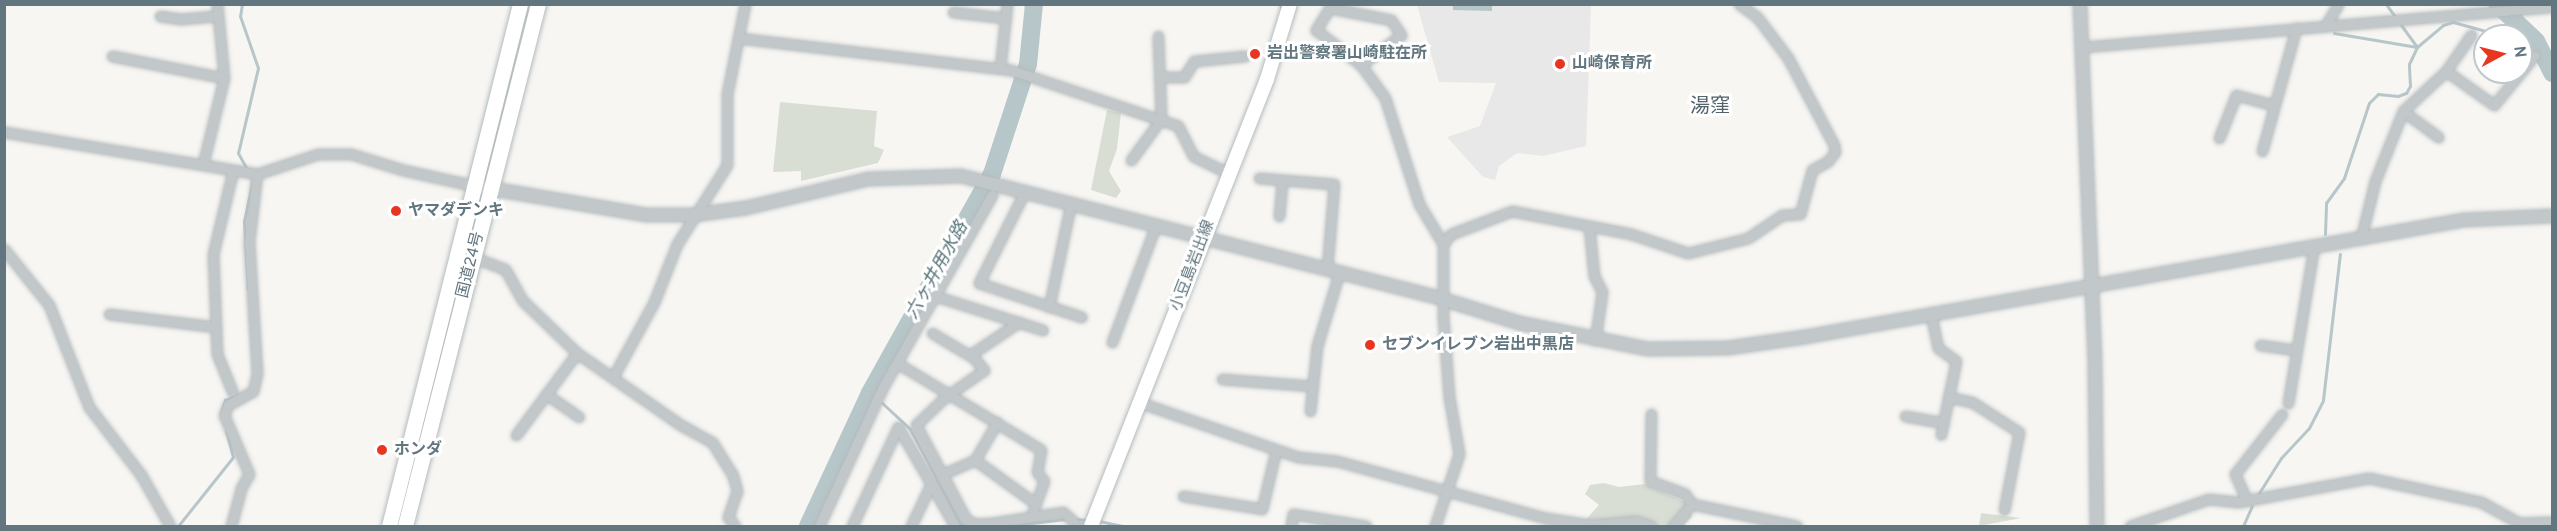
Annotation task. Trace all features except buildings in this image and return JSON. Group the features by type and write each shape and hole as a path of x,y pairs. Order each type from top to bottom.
{"highway":[{"name":"国道24号","path":"389,526 520,4"},
{"name":"国道24号","path":"405,526 538,4"}],"main road":[{"name":"小豆島岩出線","path":"1091,526 1141,403 1228,173 1267,79 1290,4"}],"street":[{"path":"203,164 224,78 217,4"},
{"path":"613,377 654,302 677,244 727,165 727,94 745,4"},
{"path":"1000,68 1007,4"},
{"path":"1443,244 1451,234 1512,211 1589,225 1688,253 1748,238 1782,215 1800,214 1812,170 1828,161 1835,152 1834,145 1788,58 1757,17 1739,4"},
{"path":"2080,4 2092,286 2097,526"},
{"path":"2326,26 2338,4"},
{"path":"1361,65 1401,35 1391,20 1331,6 1316,30 1361,65 1384,98 1419,204 1443,244 1442,298 1449,398 1459,454 1435,526"},
{"path":"2083,47 2489,11 2550,8"},
{"path":"953,12 1005,18"},
{"path":"160,16 181,19 218,16"},
{"path":"2262,151 2296,28"},
{"path":"2361,238 2375,181 2403,111 2446,71 2471,35"},
{"path":"1131,160 1161,119 1158,36"},
{"path":"738,38 1000,68 1033,76 1178,126 1193,156 1228,173"},
{"path":"112,56 224,78"},
{"path":"1160,77 1184,77 1194,61 1245,56"},
{"path":"2446,71 2494,105 2511,84"},
{"path":"2218,138 2236,95 2274,105"},
{"path":"2403,111 2438,137"},
{"path":"4,132 257,174 318,154 351,154 403,170 475,186 646,215 694,215 746,207 869,179 912,175 961,176 1071,202 1334,272 1442,298 1519,323 1595,341 1648,349 1728,348 1931,315 2464,220 2553,216"},
{"path":"232,391 217,354 213,254 233,170"},
{"path":"231,526 241,488 249,474 224,415 228,405 253,391 257,373 249,241 257,174"},
{"path":"1259,178 1334,184 1334,272 1317,346 1310,411"},
{"path":"1279,216 1282,180"},
{"path":"1025,191 979,283 1081,317"},
{"path":"819,526 883,387 992,195"},
{"path":"1049,307 1071,202"},
{"path":"1112,342 1156,225"},
{"path":"1589,225 1594,276 1602,292 1595,341"},
{"path":"2288,403 2314,246"},
{"path":"4,249 49,304 89,407 141,475 170,526"},
{"path":"473,257 505,269 523,301 577,352 679,424 712,442 737,491 728,517 735,526"},
{"path":"935,296 1043,330"},
{"path":"109,314 216,327"},
{"path":"1931,315 1938,348 1956,361 1941,434"},
{"path":"970,355 1019,322"},
{"path":"932,333 970,355 984,370 950,393 916,424 966,519 975,524 996,524 1063,512 1078,526"},
{"path":"2260,345 2295,350"},
{"path":"516,435 577,352"},
{"path":"902,366 1041,450 1037,472 1044,481 1031,516"},
{"path":"1222,379 1313,386"},
{"path":"546,394 579,417"},
{"path":"1948,397 1972,402 2019,432 2004,510"},
{"path":"1141,403 1276,450 1447,488 1545,518 1592,525 1636,521 1651,526"},
{"path":"1651,414 1650,481 1685,494 1692,504 1797,526"},
{"path":"2247,501 2235,474 2282,414"},
{"path":"1905,416 1943,423"},
{"path":"943,474 975,460 997,422"},
{"path":"852,526 898,427 955,526"},
{"path":"1183,496 1262,509 1276,450"},
{"path":"975,460 1035,504"},
{"path":"2130,526 2209,499 2247,501 2369,478 2481,502 2519,523 2553,522"},
{"path":"911,526 931,484"},
{"path":"1673,526 1692,504"},
{"path":"1291,526 1293,514 1366,526"}],"shaded area":[{"path":"1417,5 1591,5 1586,146 1543,156 1517,153 1499,166 1495,180 1483,177 1447,137 1480,126 1496,83 1439,82"},
{"path":"1453,5 1492,5 1492,11 1453,10"},
{"path":"780,102 877,111 874,146 884,150 878,163 801,181 801,171 773,172"},
{"path":"1107,110 1121,113 1117,149 1109,171 1121,191 1116,198 1091,190"},
{"path":"1604,483 1619,487 1645,484 1685,502 1692,517 1683,526 1580,526 1599,505 1585,494 1590,485"},
{"path":"1981,513 2021,518 1979,526"}],"waterway":[{"path":"242,4 240,16 258,68 238,153 247,169"},
{"name":"六ヶ井用水路","path":"808,526 870,393 992,174 1028,64 1034,4"},
{"path":"2334,33 2417,47 2386,4"},
{"path":"2497,4 2536,41 2552,73"},
{"path":"2325,234 2326,203 2344,178 2369,103 2378,94 2398,96 2406,93 2410,86 2409,64 2417,47 2443,25 2453,22 2493,33 2523,13"},
{"path":"248,289 244,221 252,183"},
{"path":"2259,493 2281,458 2309,428 2323,400 2340,254"},
{"path":"221,413 225,400 237,396"},
{"path":"880,401 910,429 960,523 965,526"},
{"path":"178,526 233,457 226,431"},
{"path":"2243,526 2252,506"},
{"path":"1007,526 1065,519"},
{"path":"1075,519 1089,520"},
{"path":"1099,521 1123,526"}],"place":[{"name":"岩出警察署山崎駐在所","path":"1255,54"},
{"name":"山崎保育所","path":"1560,64"},
{"name":"ヤマダデンキ","path":"396,211"},
{"name":"セブンイレブン岩出中黒店","path":"1370,345"},
{"name":"ホンダ","path":"382,450"}],"district":[{"name":"湯窪","path":"1710,107"}]}
